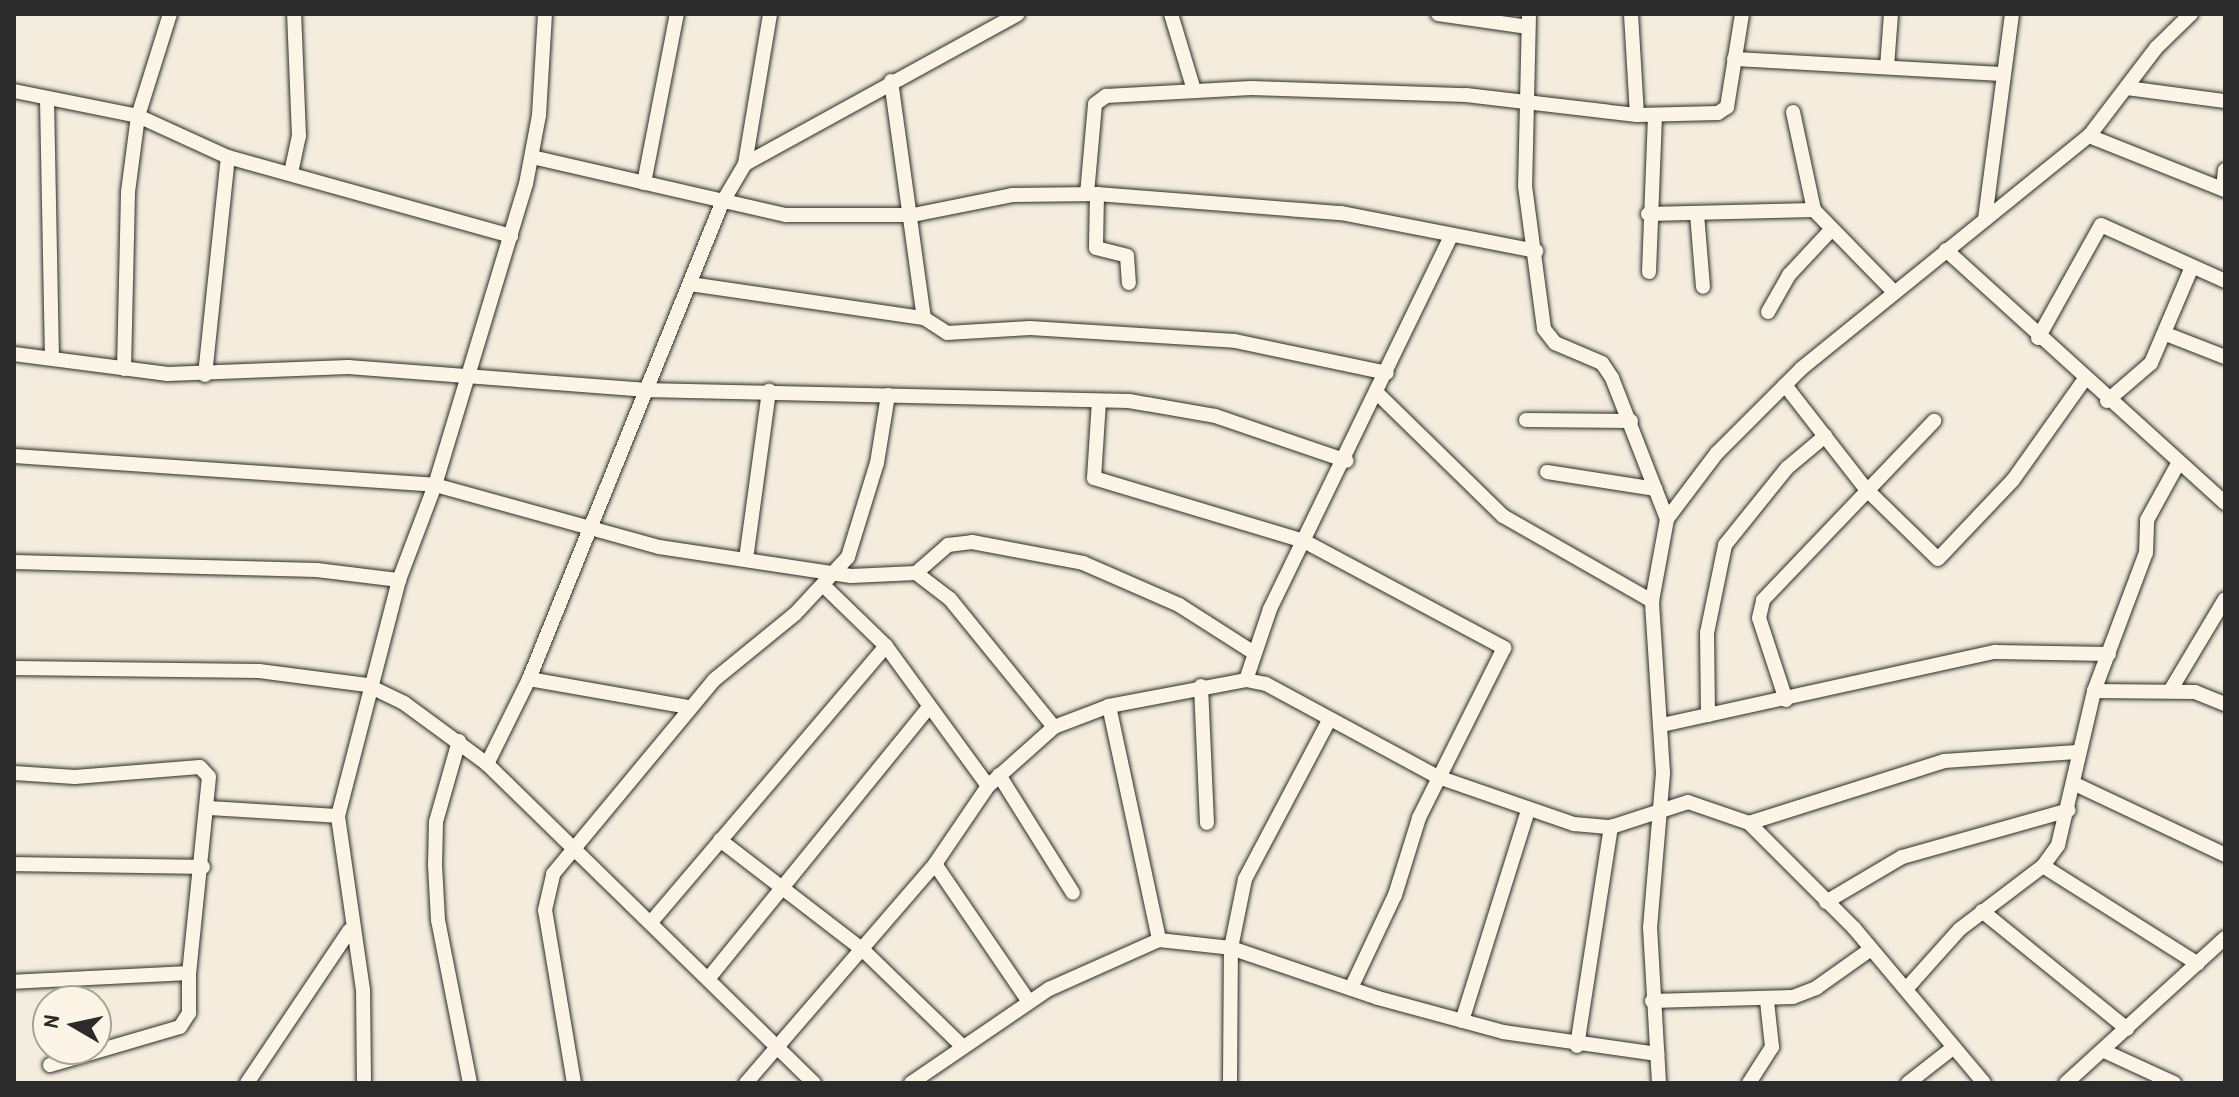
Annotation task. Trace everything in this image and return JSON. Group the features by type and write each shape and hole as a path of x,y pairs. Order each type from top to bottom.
{"street":[{"path":"124,369 123,277 138,116 170,14"},
{"path":"291,173 299,136 294,14"},
{"path":"364,1083 363,990 350,930 338,816 367,685 399,580 435,485 532,157 545,14"},
{"path":"644,183 677,14"},
{"path":"487,764 529,679 722,203 745,164 770,14"},
{"path":"1171,14 1194,90"},
{"path":"1438,14 1528,20 1525,186 1548,336 1602,363 1631,421 1667,519"},
{"path":"1631,14 1637,115"},
{"path":"1129,283 1127,256 1096,248 1092,194 1098,99 1194,90 1466,95 1637,115 1723,112 1742,14"},
{"path":"1887,67 1891,14"},
{"path":"1985,219 1999,74 2012,14"},
{"path":"1659,1083 1652,1001 1662,725 1652,601 1667,519 1717,453 1785,385 1894,292 2089,136 2191,14"},
{"path":"745,164 1014,15"},
{"path":"1734,59 1999,74"},
{"path":"891,81 913,215 924,318"},
{"path":"2127,88 2225,101"},
{"path":"14,91 138,116 228,157 511,236"},
{"path":"47,99 52,358"},
{"path":"1793,112 1814,210 1830,231 1894,292"},
{"path":"1649,272 1648,214 1655,116"},
{"path":"2089,136 2224,190 2225,170"},
{"path":"205,375 228,157"},
{"path":"532,157 722,203 786,215 913,215 1012,195 1092,194 1341,213 1451,237 1536,251"},
{"path":"1648,214 1814,210"},
{"path":"1697,214 1703,287"},
{"path":"2038,338 2101,225 2191,269 2225,281"},
{"path":"1768,312 1789,275 1830,231"},
{"path":"1246,680 1254,653 1304,541 1379,395 1451,237"},
{"path":"1946,250 2107,401 2225,503"},
{"path":"2107,401 2138,378 2166,334 2191,269"},
{"path":"690,284 924,318 947,333 1030,328 1235,341 1387,373"},
{"path":"2166,334 2225,357"},
{"path":"14,354 124,369 205,375 348,367 644,390 1099,401 1215,416 1347,461"},
{"path":"1785,385 1866,489 1938,559 2013,480 2084,380"},
{"path":"746,559 769,391"},
{"path":"574,1083 545,910 553,874 688,707 836,574 864,512 888,395"},
{"path":"1379,395 1503,516 1652,601"},
{"path":"1099,401 1094,478 1304,541 1504,648 1438,777 1351,988"},
{"path":"1526,420 1631,421"},
{"path":"1786,700 1760,607 1866,489 1934,421"},
{"path":"1708,715 1707,633 1725,545 1787,468 1825,436"},
{"path":"14,456 435,485 588,531 836,574 916,573 950,599 1054,727"},
{"path":"1907,988 1982,911 2043,866 2069,810 2077,752 2094,691 2146,553 2147,520 2179,462"},
{"path":"1547,472 1656,489"},
{"path":"916,573 948,545 972,542 1083,563 1179,605 1254,653"},
{"path":"14,562 317,570 399,580"},
{"path":"824,586 886,646 929,707 993,780 1073,893"},
{"path":"2170,691 2225,599"},
{"path":"652,921 886,646"},
{"path":"1662,725 1995,652 2109,654"},
{"path":"14,668 259,671 367,685 459,741 487,764 652,921 814,1083"},
{"path":"529,679 688,707"},
{"path":"746,1083 935,864 993,780 1054,727 1109,706 1201,686 1246,680 1277,690 1328,722 1438,777 1574,824 1611,827 1688,802 1749,823 1907,988 1984,1083"},
{"path":"1201,686 1207,823"},
{"path":"2094,691 2195,692 2225,704"},
{"path":"1109,706 1159,940"},
{"path":"708,979 785,891 929,707"},
{"path":"1230,1083 1231,948 1254,855 1328,722"},
{"path":"459,741 436,822 435,865 438,920 470,1083"},
{"path":"1749,823 1944,761 2077,752"},
{"path":"14,773 75,777 205,768 208,808 189,973 189,1013 180,1027 112,1047"},
{"path":"2075,784 2225,855"},
{"path":"208,808 338,816"},
{"path":"1462,1021 1528,810"},
{"path":"1826,902 1902,857 2069,810"},
{"path":"1577,1046 1611,827"},
{"path":"720,840 863,950 962,1046"},
{"path":"14,864 203,867"},
{"path":"935,864 1029,1002"},
{"path":"2043,866 2198,964"},
{"path":"1982,911 2127,1029"},
{"path":"247,1083 350,930"},
{"path":"2066,1083 2225,939"},
{"path":"911,1083 1029,1002 1159,940 1231,948 1462,1021 1577,1046 1657,1054"},
{"path":"1652,1001 1767,1001 1816,988 1871,949"},
{"path":"14,982 189,973"},
{"path":"1749,1083 1772,1047 1767,1001"},
{"path":"1908,1083 1954,1047"},
{"path":"2104,1051 2174,1083"}]}
